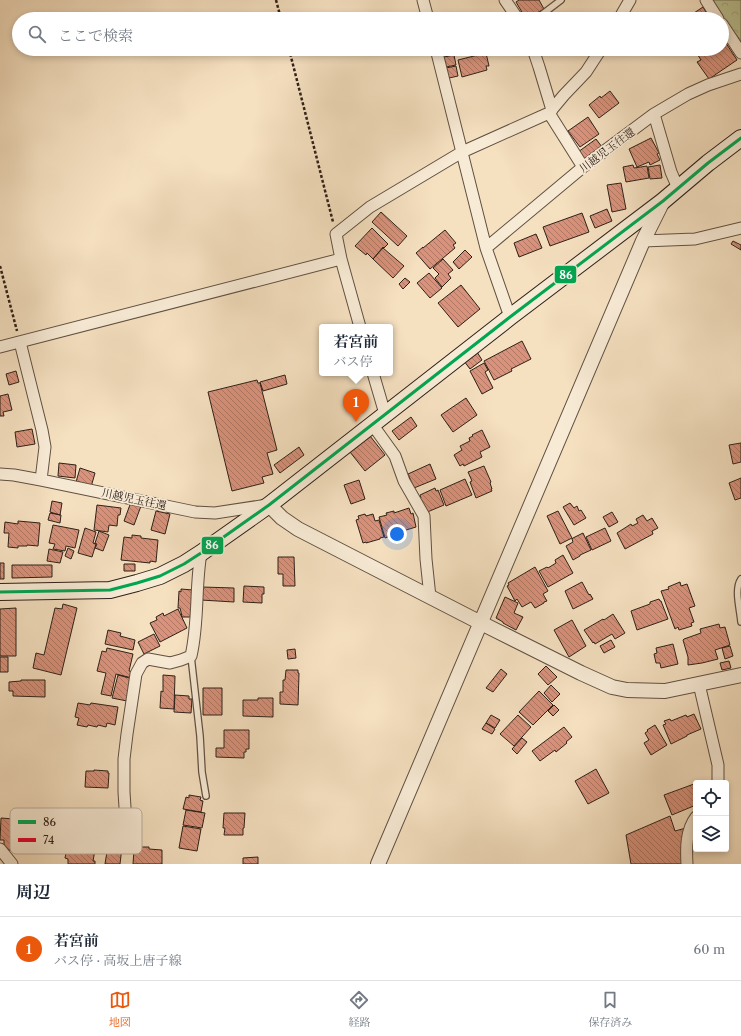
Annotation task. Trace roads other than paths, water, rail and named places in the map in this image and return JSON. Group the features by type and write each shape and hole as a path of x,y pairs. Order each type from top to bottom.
{"main road":[{"path":"0,592 110,590 160,576 184,564 268,505 510,317 663,201 741,138"}],"street":[{"path":"423,0 426,12"},
{"path":"505,0 513,12"},
{"path":"623,12 630,0"},
{"path":"706,0 714,12"},
{"path":"729,35 741,53"},
{"path":"438,56 486,248 510,317"},
{"path":"535,56 539,67 550,112 583,167"},
{"path":"359,324 341,259 336,234 370,206 462,152 550,112 586,72 596,56"},
{"name":"川越児玉往還","path":"486,248 583,167 654,114 688,94 741,74"},
{"path":"654,114 671,172 678,188"},
{"path":"378,864 643,241 663,201"},
{"path":"643,241 695,239 741,228"},
{"path":"0,347 341,259"},
{"path":"20,342 45,447 41,480"},
{"path":"374,376 385,414"},
{"path":"372,424 395,456 404,480 424,516 430,597"},
{"name":"川越児玉往還","path":"0,474 41,480 195,512 215,513 268,505"},
{"path":"268,505 282,518 298,529 580,673 612,687 627,690 665,691 741,676"},
{"path":"125,808 124,759 136,674 142,663 148,660 170,662 191,656 196,623 198,569 201,553"},
{"path":"699,684 718,765 718,780"},
{"path":"687,864 687,844 689,830 693,820"},
{"path":"0,849 12,864"}],"lane":[{"path":"545,12 561,0"},
{"path":"741,579 738,583 741,622"},
{"path":"191,656 200,736 202,772 206,796"}],"place":[{"name":"若宮前","path":"356,422"}]}
